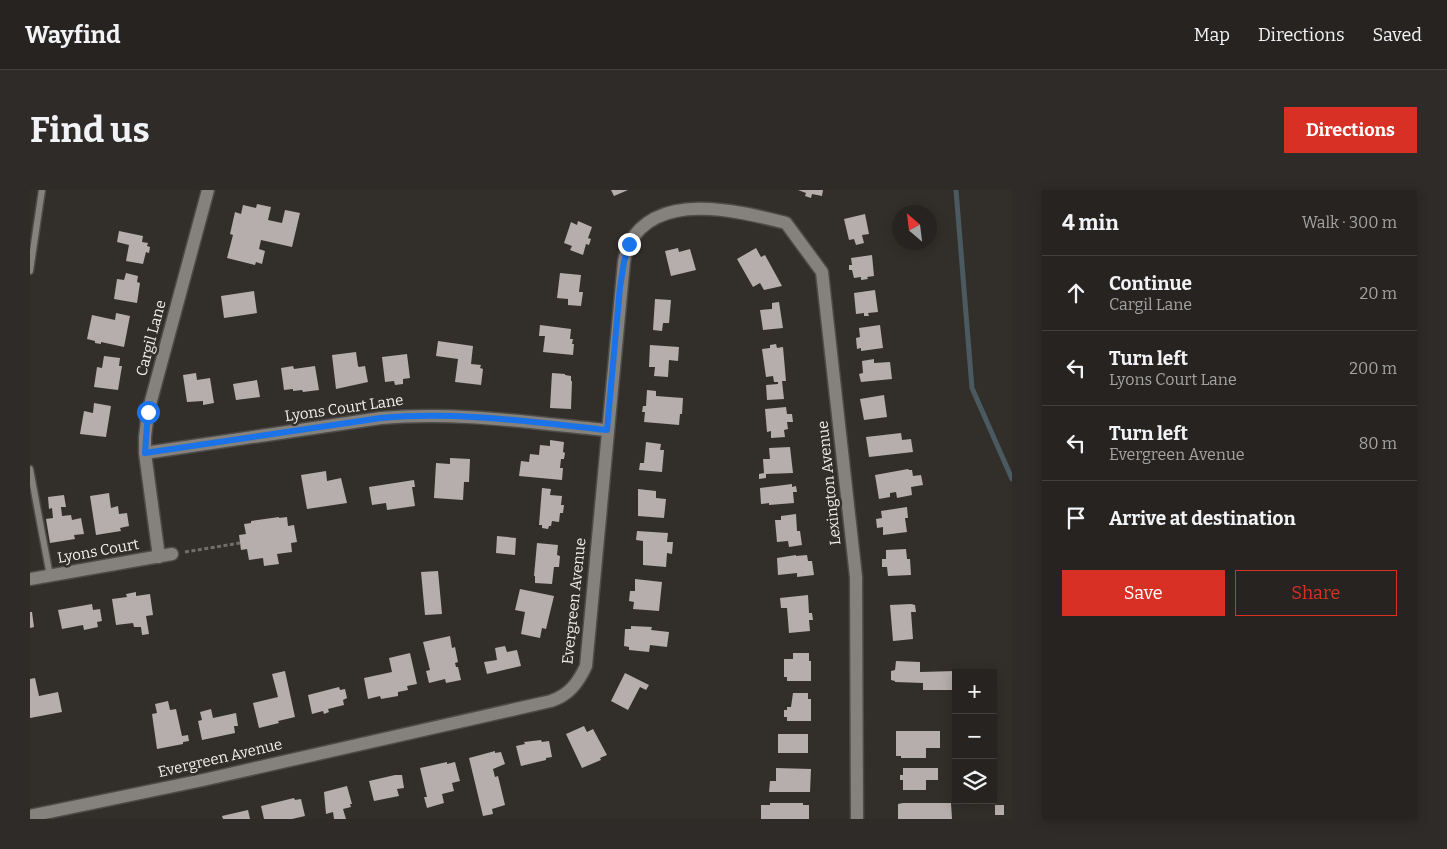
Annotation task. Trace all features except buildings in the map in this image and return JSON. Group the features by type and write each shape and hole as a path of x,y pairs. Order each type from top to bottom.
{"street":[{"name":"Cargil Lane","path":"159,556 145,453 148,412 208,190"},
{"name":"Evergreen Avenue","path":"30,816 203,780 551,701 570,691 586,666 620,287 629,244 638,231 660,214 676,209 722,208"},
{"name":"Lexington Avenue","path":"722,208 786,222 822,272 856,577 856,819"},
{"name":"Lyons Court Lane","path":"145,453 381,418 408,416 460,415 607,430"},
{"name":"Lyons Court","path":"30,579 172,554"}],"lane":[{"path":"30,271 42,190"},
{"path":"30,469 50,576"}],"path":[{"path":"172,554 240,543"}],"waterway":[{"path":"956,190 972,388 1012,479"}],"route":[{"path":"148,412 145,453 381,418 408,416 460,415 607,430 620,287 629,244"}]}
